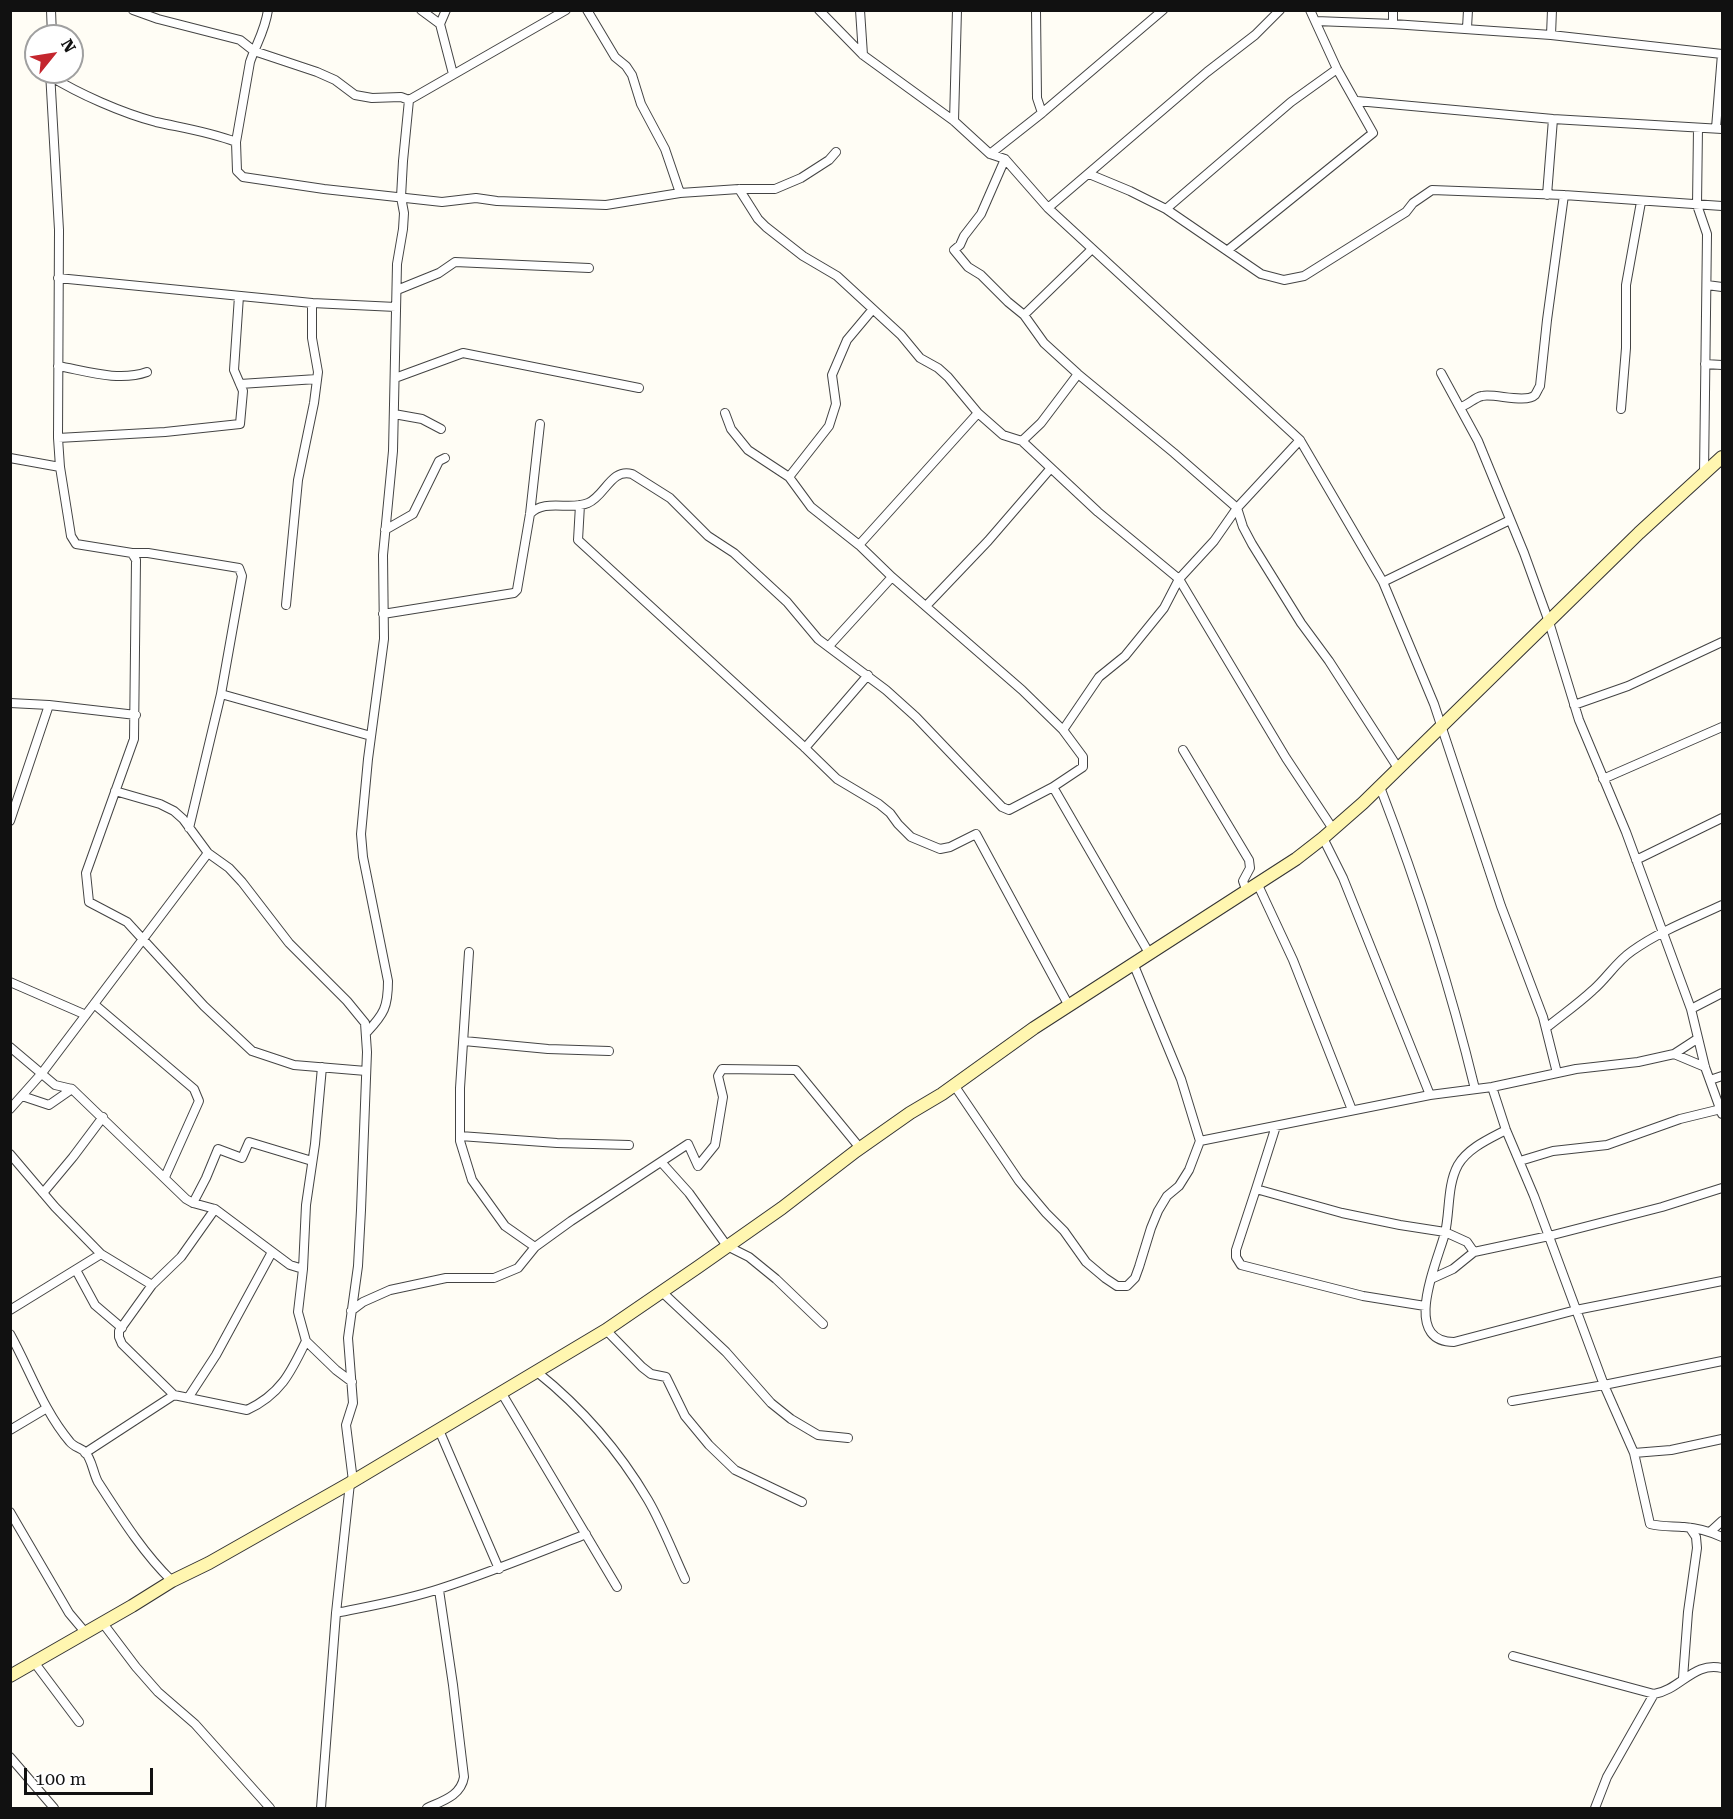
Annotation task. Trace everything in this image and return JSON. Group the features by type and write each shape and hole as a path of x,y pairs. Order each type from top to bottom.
{"street":[{"path":"133,10 158,20 227,35 240,40 254,51 335,80 355,94 372,98 401,97 409,100"},
{"path":"268,10 262,38 254,51 236,142 237,171 243,177 324,189 442,202 476,198 497,201 606,204 680,193 774,189 792,183 829,160 836,152"},
{"path":"421,10 440,24"},
{"path":"446,10 440,24 453,74"},
{"path":"409,100 566,10"},
{"path":"587,10 615,57 626,66 632,75 641,104 665,149 680,193"},
{"path":"819,10 863,55 954,121 990,154 1005,159 1048,208 1091,250 1300,440 1383,582 1442,726 1501,906 1546,1028 1557,1073"},
{"path":"860,10 863,55"},
{"path":"954,121 957,10"},
{"path":"990,154 1163,10"},
{"path":"1048,208 1255,34 1280,10"},
{"path":"1228,250 1373,133 1337,69 1310,10"},
{"path":"1393,10 1393,24"},
{"path":"1467,28 1468,10"},
{"path":"1551,35 1552,10"},
{"path":"1037,11 1037,98 1042,113"},
{"path":"1316,21 1467,28 1722,54 1719,129 1553,119 1357,101"},
{"path":"1166,209 1291,102 1337,69"},
{"path":"51,84 59,230 58,438 71,537 76,544 239,568 242,576 221,694 189,828"},
{"path":"64,84 140,117 236,142"},
{"path":"367,1032 384,1013 388,996 388,981 363,857 361,834 384,639 383,555 393,451 398,247 403,221 401,197 404,137 409,100"},
{"path":"1546,195 1553,119"},
{"path":"1698,128 1697,205 1707,234 1704,474"},
{"path":"1005,159 981,214 960,245 954,250 968,267 981,275 1024,315 1044,343 1078,374 1237,508 1252,544 1301,623 1329,661 1398,768"},
{"path":"1089,174 1166,209 1261,274 1284,280 1304,276 1406,212 1413,203 1432,190 1564,195 1722,206"},
{"path":"739,189 758,219 766,227 803,255 837,276 901,336 920,358 938,368 948,377 978,413 1004,435 1022,441 1098,512 1179,579 1286,758 1333,829"},
{"path":"1460,407 1466,406 1479,397 1529,398 1535,395 1540,386 1546,320 1564,195"},
{"path":"1621,409 1626,348 1626,285 1641,202"},
{"path":"1024,315 1091,250"},
{"path":"397,290 439,273 455,262 589,268"},
{"path":"58,278 312,303 396,306"},
{"path":"1707,285 1722,286"},
{"path":"58,438 165,432 240,424 243,391 234,370 239,296"},
{"path":"286,605 298,480 318,372 312,338 312,303"},
{"path":"789,477 829,426 836,404 832,375 847,340 873,309"},
{"path":"395,378 463,353 639,388"},
{"path":"1705,364 1722,365"},
{"path":"58,366 108,375 134,376 147,372"},
{"path":"1441,372 1478,441 1524,553 1575,705 1691,1009 1705,1067 1722,1111 1680,1119 1607,1145 1553,1151 1520,1161"},
{"path":"1022,441 1041,423 1078,374"},
{"path":"240,384 317,379"},
{"path":"530,514 539,507 580,505 596,498 616,476 625,472 632,474 664,493 708,536 734,553 787,602 818,639 868,675 916,717 1002,807 1009,810 1053,787 1083,767 1084,763 1078,750 1063,730 1022,690 892,577 859,545 811,507 789,477 748,450 731,429 725,413"},
{"path":"859,545 978,413"},
{"path":"394,414 422,419 441,429"},
{"path":"383,614 514,593 517,590 530,514 540,424"},
{"path":"1063,730 1100,676 1125,656 1164,608 1179,579 1214,541 1237,508 1300,440"},
{"path":"10,1676 172,1581 209,1563 352,1482 606,1330 782,1208 860,1148 1034,1028 1252,888 1323,838 1380,787 1639,533 1722,456"},
{"path":"10,458 60,467"},
{"path":"385,530 413,514 439,461 446,458"},
{"path":"926,606 981,549 1051,468"},
{"path":"580,505 578,540 837,779 879,804 911,837 940,849 950,847 976,834 1069,1006"},
{"path":"1383,582 1510,520"},
{"path":"132,554 136,560 134,739 86,873 89,902 127,922 204,1006 252,1050 294,1065 366,1071"},
{"path":"829,646 892,577"},
{"path":"1575,705 1628,686 1722,642"},
{"path":"805,748 868,675"},
{"path":"221,694 371,736"},
{"path":"10,703 50,705 136,715"},
{"path":"10,820 15,790 50,705"},
{"path":"1603,778 1722,727"},
{"path":"1183,750 1249,860 1250,868 1243,881 1252,888 1293,960 1352,1110"},
{"path":"1053,787 1149,953"},
{"path":"1380,787 1409,862 1447,978 1476,1089"},
{"path":"115,791 160,804 174,811 208,853 242,882 289,943 359,1014 365,1023 367,1032 358,1266 348,1338 353,1402 346,1425 352,1482 336,1613 321,1809"},
{"path":"1636,860 1722,818"},
{"path":"1323,838 1343,879 1430,1095"},
{"path":"10,1109 42,1073 208,853"},
{"path":"1546,1028 1593,991 1609,975 1618,961 1663,932 1722,904"},
{"path":"469,952 460,1088 460,1136 472,1180 505,1226 535,1247"},
{"path":"954,1085 1019,1181 1064,1231 1086,1262 1117,1286 1127,1286 1135,1278 1158,1210 1190,1170 1200,1140 1181,1079 1133,963"},
{"path":"10,982 86,1015"},
{"path":"1691,1009 1722,993"},
{"path":"94,1004 194,1089 198,1095 199,1101 165,1177"},
{"path":"1200,1140 1430,1095 1491,1087 1557,1073 1638,1062 1674,1054 1697,1039"},
{"path":"464,1041 548,1049 609,1051"},
{"path":"10,1047 55,1085 72,1089 186,1199 215,1209 290,1265 303,1269"},
{"path":"1674,1054 1705,1067"},
{"path":"322,1067 306,1205 298,1312 306,1341 352,1382"},
{"path":"351,1311 363,1302 390,1290 446,1278 494,1278 518,1268 535,1247 688,1144 698,1166 715,1145 723,1097 718,1076 722,1069 796,1070 860,1148"},
{"path":"1710,1080 1722,1076"},
{"path":"1491,1087 1506,1130 1550,1236 1604,1385 1634,1453 1650,1524 1659,1527 1690,1528 1722,1537"},
{"path":"21,1096 49,1104 72,1089"},
{"path":"43,1193 103,1117"},
{"path":"1276,1126 1236,1250 1236,1257 1241,1265 1363,1296 1425,1306"},
{"path":"1506,1130 1468,1154 1458,1166 1453,1182 1445,1232 1425,1306 1425,1319 1432,1332 1443,1342 1576,1310 1722,1281"},
{"path":"460,1136 557,1143 629,1144"},
{"path":"193,1203 218,1149 242,1158 249,1142 312,1161"},
{"path":"12,1162 101,1254 152,1285"},
{"path":"662,1163 689,1193 727,1246 749,1257 776,1279 823,1324"},
{"path":"1431,1279 1453,1269 1474,1252 1550,1236 1662,1207 1722,1188"},
{"path":"1256,1189 1342,1213 1400,1226 1445,1232 1467,1242 1474,1252"},
{"path":"215,1209 181,1257 152,1285 122,1328 119,1337 122,1344 174,1395 242,1409 253,1407 288,1379 306,1341"},
{"path":"188,1398 249,1298 272,1252"},
{"path":"10,1310 101,1254"},
{"path":"76,1270 95,1305 122,1328"},
{"path":"662,1292 711,1337 764,1396 785,1414 818,1435 848,1438"},
{"path":"606,1330 642,1367 651,1374 666,1377 685,1416 709,1445 735,1470 802,1502"},
{"path":"10,1334 47,1408 72,1445 85,1453 96,1479 133,1534 172,1581"},
{"path":"1512,1401 1722,1361"},
{"path":"537,1372 589,1418 622,1461 648,1501 685,1579"},
{"path":"501,1392 617,1587"},
{"path":"85,1453 174,1395"},
{"path":"10,1430 47,1408"},
{"path":"438,1430 499,1569"},
{"path":"1634,1453 1671,1450 1722,1439"},
{"path":"10,1512 69,1613 85,1632"},
{"path":"1710,1532 1722,1521"},
{"path":"1683,1678 1688,1612 1697,1548 1696,1537 1690,1528"},
{"path":"336,1613 398,1601 439,1590 586,1534"},
{"path":"427,1809 457,1793 463,1785 464,1777 439,1590"},
{"path":"102,1622 158,1692 195,1724 270,1809"},
{"path":"1513,1656 1654,1694 1664,1692 1683,1678 1705,1668 1714,1666 1722,1668"},
{"path":"34,1662 79,1722"},
{"path":"1595,1809 1607,1777 1654,1694"},
{"path":"10,1757 54,1809"}]}
